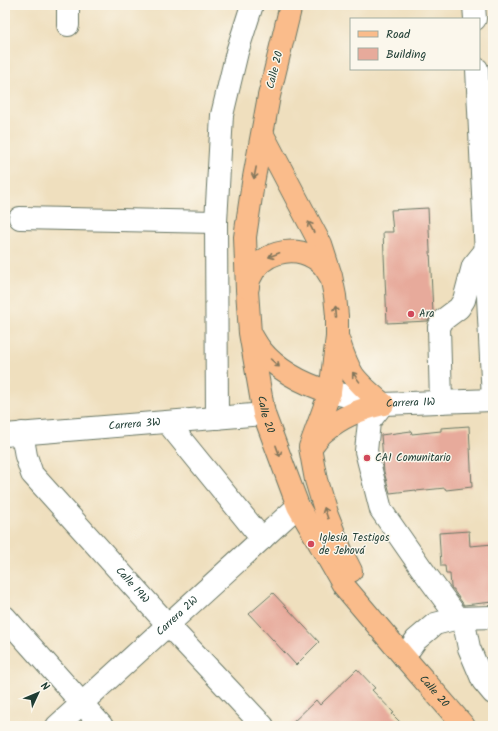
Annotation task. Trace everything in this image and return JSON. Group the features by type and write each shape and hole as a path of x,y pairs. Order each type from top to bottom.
{"main road":[{"name":"Calle 20","path":"291,5 271,83 245,237 250,333 264,414 298,506 344,586 464,726"},
{"path":"263,135 320,245 331,276 335,296 337,336 330,392 310,447"},
{"path":"247,290 250,278 256,267 266,258 277,253 290,251 302,252 314,258 324,266 331,276"},
{"path":"250,333 261,350 276,365 292,376 311,386 330,392"},
{"path":"337,336 353,375 367,391 383,404"},
{"path":"310,447 325,431 342,418 362,409 383,404"},
{"name":"Calle 20","path":"310,447 316,480 326,513 342,553 358,586 404,657"}],"street":[{"path":"217,418 216,222 222,114 237,52 252,5"},
{"path":"474,5 475,18"},
{"path":"477,70 488,187 486,250 493,400"},
{"path":"20,218 216,222"},
{"path":"441,402 439,327 443,320 459,308 464,300 473,266 486,250"},
{"name":"Carrera 1W","path":"330,392 383,404 493,400"},
{"path":"383,404 369,422 366,451 381,510 422,570 460,618 469,648 483,681 493,693"},
{"name":"Carrera 3W","path":"13,434 264,414"},
{"path":"168,422 262,539"},
{"name":"Calle 19W","path":"13,434 26,456 32,474 168,625 263,726"},
{"name":"Carrera 2W","path":"57,726 298,506"},
{"path":"5,617 102,726"},
{"path":"404,657 416,640 435,624 460,618 493,617"}],"building":[{"path":"428,208 433,313 428,321 387,323 383,232 393,232 391,210"},
{"path":"469,426 472,487 390,493 384,472 381,435 411,431 412,434 441,431 441,428"},
{"path":"469,531 470,546 493,544 493,602 464,605 454,589 451,587 450,574 446,574 445,566 441,566 439,533"},
{"path":"273,593 319,642 296,665 249,614"},
{"path":"357,669 375,688 372,690 404,726 289,726 316,700 320,705"}],"place":[{"name":"Ara","path":"411,314"},
{"name":"CAI Comunitario","path":"367,458"},
{"name":"Iglesia Testigos de Jehová","path":"311,544"}]}
